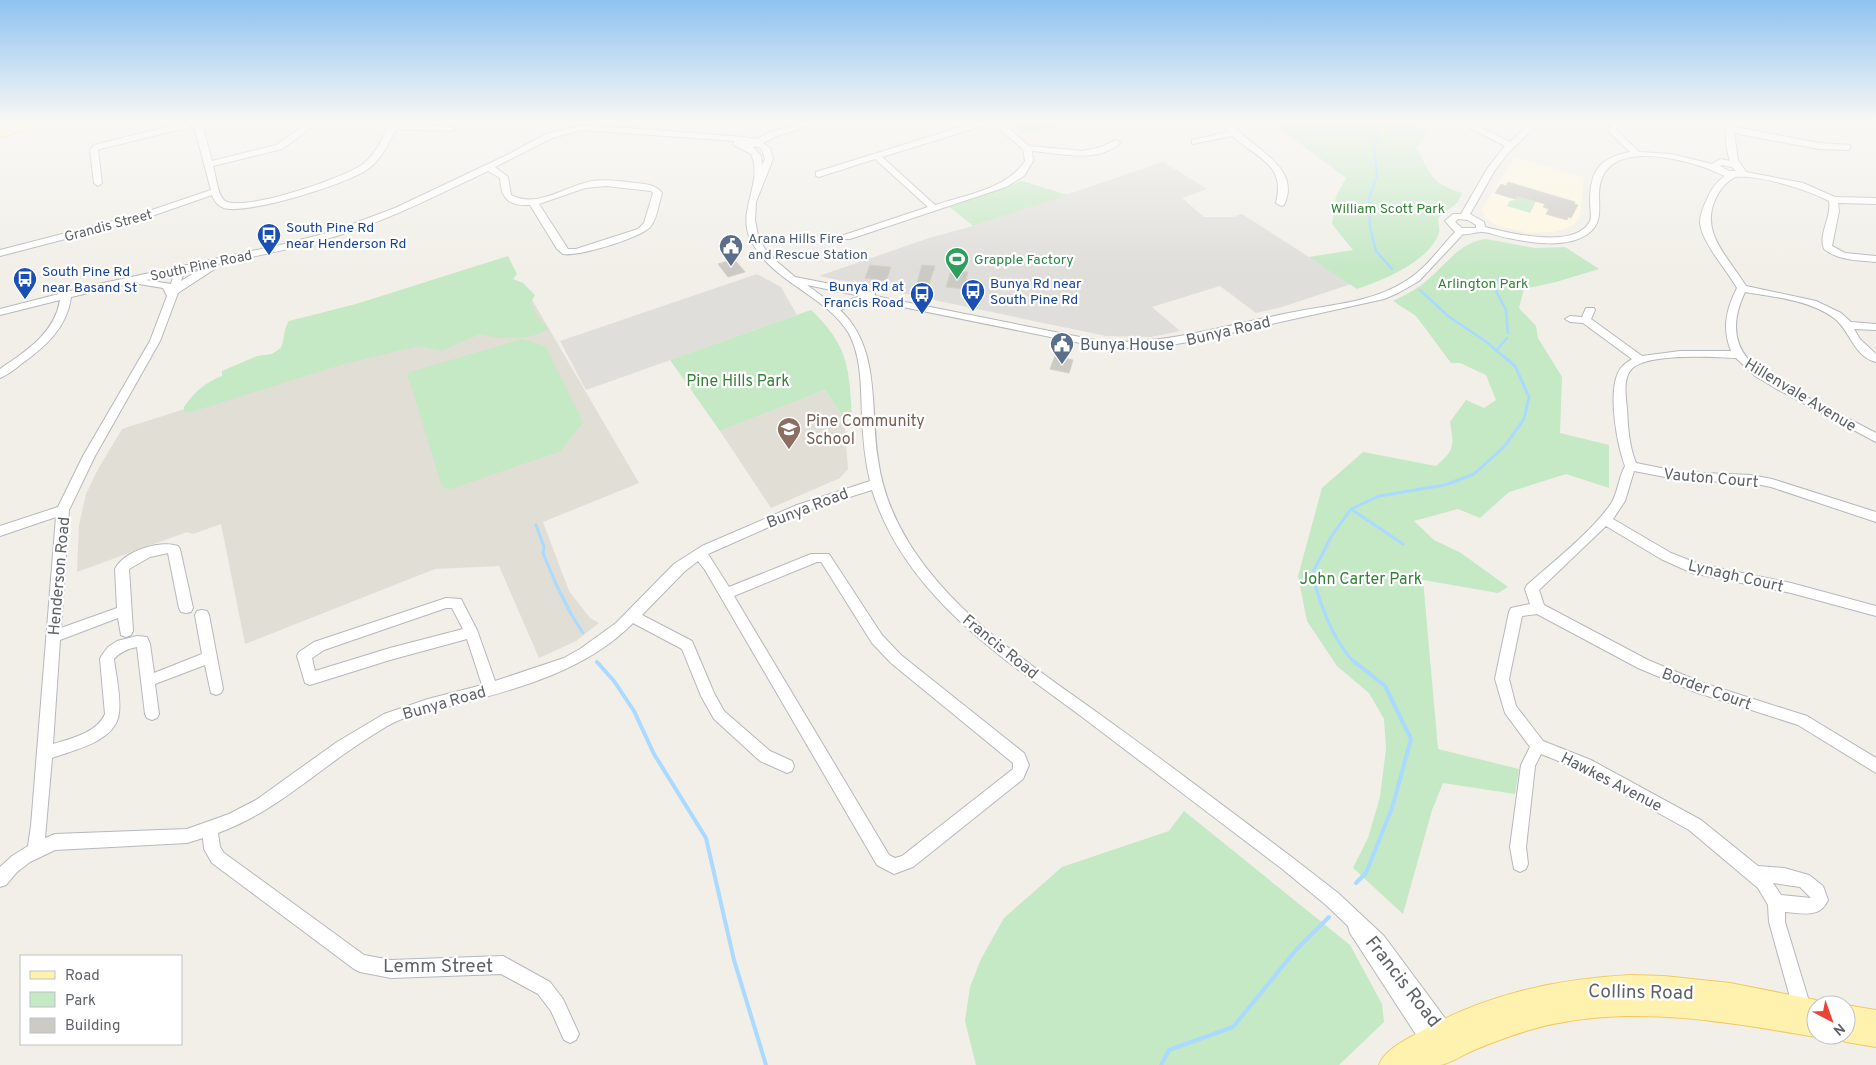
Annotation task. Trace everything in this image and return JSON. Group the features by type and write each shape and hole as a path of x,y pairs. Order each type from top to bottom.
{"main road":[{"name":"Collins Road","path":"1391,1065 1437,1047 1544,1013 1595,1005 1658,1004 1806,1015"},
{"path":"1856,1018 1876,1021"},
{"path":"1856,1032 1876,1035"}],"street":[{"path":"96,170 98,183"},
{"path":"209,170 215,192 222,205 240,207 333,184 360,170"},
{"name":"South Pine Road","path":"0,312 66,294 315,240 367,223 482,170"},
{"path":"492,170 504,177 505,192 509,198 521,202 533,202 595,184 649,187 658,194 648,224 642,231 627,238 574,252 566,252 562,249 533,202"},
{"path":"759,170 759,180"},
{"path":"765,170 759,180 751,212 750,222 754,242 773,265 792,280"},
{"path":"819,174 834,170"},
{"path":"891,170 934,208"},
{"path":"847,237 1014,180 1024,170"},
{"path":"1277,170 1284,181 1285,194 1281,203"},
{"path":"1466,216 1466,212 1491,170"},
{"path":"1480,229 1481,227 1478,222 1466,216 1456,216 1450,221 1453,226 1461,231 1474,232 1480,229 1521,239 1554,240 1581,234 1593,225 1595,220 1596,177 1600,170"},
{"path":"1719,170 1704,220 1705,230 1710,241 1742,288 1821,307 1848,325 1876,327"},
{"path":"1725,170 1737,171"},
{"path":"1725,170 1811,188 1833,200 1876,201"},
{"name":"Grandis Street","path":"0,253 125,221 215,192"},
{"path":"1833,200 1834,208 1827,235 1827,247 1841,255 1876,259"},
{"name":"Bunya Road","path":"833,309 860,299 878,299 1104,345 1141,346 1182,342 1284,317 1327,309 1391,292 1407,285 1424,272 1432,260 1461,231"},
{"path":"127,281 158,283 167,286 173,294 201,272 239,257"},
{"name":"Henderson Road","path":"36,849 63,510 85,464 155,341 180,270"},
{"name":"Bunya Road","path":"792,280 867,294 878,299"},
{"name":"Francis Road","path":"792,280 833,309 856,338 861,354 876,484 887,513 902,543 940,595 994,644 1316,886 1351,918 1368,948 1437,1047"},
{"name":"Hillenvale Avenue","path":"1742,288 1734,304 1729,324 1737,355 1770,380 1876,438"},
{"path":"0,374 46,338 58,324 64,309 66,294"},
{"path":"1570,319 1588,315 1639,359"},
{"path":"1848,325 1852,335 1876,359"},
{"path":"1520,864 1518,847 1528,765 1538,746 1510,709 1502,679 1516,612 1538,608 1532,589 1605,520 1619,501 1631,466 1625,453 1622,429 1622,376 1629,365 1639,359 1671,356 1737,355"},
{"name":"Vauton Court","path":"1631,466 1681,476 1751,479 1772,483 1876,517"},
{"name":"Bunya Road","path":"0,879 9,868 36,849 55,842 187,836 210,830 233,820 261,804 342,747 389,718 428,705 529,677 569,662 598,644 632,616 678,568 699,554 801,508 876,484"},
{"path":"0,531 63,510"},
{"name":"Lynagh Court","path":"1605,520 1666,556 1697,569 1791,588 1876,611"},
{"path":"126,631 123,611 122,567 129,561 168,547 174,549 186,608"},
{"path":"699,554 710,566 726,594 880,855 889,864 894,866 906,862 1021,770 1021,762 1014,753 877,640 824,557 816,557 726,594"},
{"path":"470,633 390,654 318,678 310,679 304,656 319,646 446,603 456,602 460,607 470,633 490,689"},
{"name":"Border Court","path":"1538,608 1643,664 1700,688 1802,720 1876,766"},
{"path":"53,637 123,611"},
{"path":"202,615 216,690"},
{"path":"632,616 687,645 708,696 719,715 765,756 787,766"},
{"path":"44,754 96,734 106,728 111,721 112,714 107,659 110,653 135,641 142,641 152,714"},
{"path":"148,681 210,657"},
{"name":"Hawkes Avenue","path":"1538,746 1586,765 1695,825 1756,874 1769,888 1776,903 1777,922 1806,1001"},
{"name":"Lemm Street","path":"210,830 212,850 218,858 360,963 391,969 503,965 544,988 558,1005 570,1034"},
{"path":"1756,874 1772,874 1805,881 1813,886 1820,896 1820,900 1815,906 1776,903"}],"shaded area":[{"path":"1140,170 1176,170 1207,189 1182,198 1204,217 1233,217 1242,214 1351,284 1282,307 1256,313 1220,286 1152,307 1180,331 1151,337 1106,336 819,276 929,238 973,226"},
{"path":"1507,170 1559,170 1584,177 1580,216 1574,225 1555,232 1528,233 1498,226 1485,218 1482,209"},
{"path":"757,274 781,287 797,315 586,390 560,341"},
{"path":"531,298 639,483 543,522 569,591 590,618 599,623 576,641 539,658 499,566 435,569 245,644 221,524 193,534 187,532 77,572 79,525 86,494 98,469 122,429"},
{"name":"Pine Community School","path":"825,390 844,418 848,469 840,478 771,508 720,431"}],"green space":[{"name":"William Scott Park","path":"1335,170 1428,170 1433,177 1444,186 1462,193 1458,202 1438,218 1439,233 1426,253 1392,275 1357,289 1309,257 1353,250 1332,224 1336,196 1346,178"},
{"path":"1022,181 1068,195 973,226 950,207"},
{"path":"1517,196 1536,201 1530,213 1507,206"},
{"name":"John Carter Park","path":"1486,239 1535,248 1565,247 1599,269 1524,289 1519,308 1536,326 1538,338 1562,377 1560,433 1609,445 1609,488 1566,474 1509,492 1480,518 1458,509 1414,521 1434,540 1461,553 1508,587 1498,593 1423,580 1438,749 1519,769 1515,794 1443,783 1432,810 1403,914 1353,868 1368,838 1380,797 1386,749 1384,719 1369,693 1337,666 1307,621 1298,576 1322,488 1363,452 1436,466 1447,456 1452,447 1450,422 1466,400 1484,408 1496,400 1486,375 1460,363 1451,363 1416,316 1393,301 1428,280 1458,251 1467,245"},
{"path":"508,256 517,274 513,279 523,283 535,295 531,302 535,313 548,329 539,334 526,337 499,338 479,334 442,351 418,346 344,364 194,411 184,412 184,407 191,397 200,388 222,376 222,371 257,356 272,354 281,348 289,321 356,304"},
{"name":"Pine Hills Park","path":"811,310 833,335 845,359 850,385 852,417 844,418 825,390 720,431 670,360"},
{"path":"522,339 545,346 583,422 561,451 451,489 442,487 407,373"},
{"path":"1184,811 1350,945 1382,1004 1384,1022 1339,1065 976,1065 965,1021 970,987 981,959 1004,918 1062,867 1169,831"}],"building":[{"path":"1508,182 1575,202 1574,204 1578,205 1571,218 1568,217 1567,220 1546,214 1549,209 1543,207 1545,204 1517,196 1515,199 1495,193 1501,184 1506,186"},
{"name":"Arana Hills Fire and Rescue Station","path":"734,259 745,272 728,277 718,264"},
{"path":"870,265 891,267 886,281 865,278"},
{"path":"922,265 935,266 929,284 917,282"},
{"name":"Grapple Factory","path":"951,271 968,272 964,289 946,287"},
{"name":"Bunya House","path":"1055,356 1073,360 1069,373 1050,369"}],"waterway":[{"path":"1376,170 1377,176 1369,198 1370,227 1376,251 1392,269"},
{"path":"1499,278 1495,289 1506,310 1508,333"},
{"path":"1420,290 1448,316 1496,351"},
{"path":"1496,351 1507,338"},
{"path":"1496,351 1503,356"},
{"path":"1351,509 1379,496 1445,485 1474,474 1504,447 1524,419 1529,397 1515,366 1502,355"},
{"path":"1351,509 1403,544"},
{"path":"1351,509 1331,537 1312,574 1328,622 1341,645 1356,664"},
{"path":"536,525 544,547 543,553 556,584 583,633"},
{"path":"599,664 597,662 614,681 634,711 654,754 706,838 734,960 766,1065"},
{"path":"1355,662 1385,686 1411,739 1392,808 1366,873 1356,883"},
{"path":"1161,1065 1169,1050 1233,1027 1296,950 1329,917"}],"place":[{"name":"South Pine Rd near Henderson Rd","path":"269,256"},
{"name":"Arana Hills Fire and Rescue Station","path":"731,267"},
{"name":"Grapple Factory","path":"957,280"},
{"name":"South Pine Rd near Basand St","path":"25,300"},
{"name":"Bunya Rd near South Pine Rd","path":"973,312"},
{"name":"Bunya Rd at Francis Road","path":"922,315"},
{"name":"Bunya House","path":"1062,365"},
{"name":"Pine Community School","path":"789,450"}],"park label":[{"name":"Arlington Park","path":"1483,283"}]}
